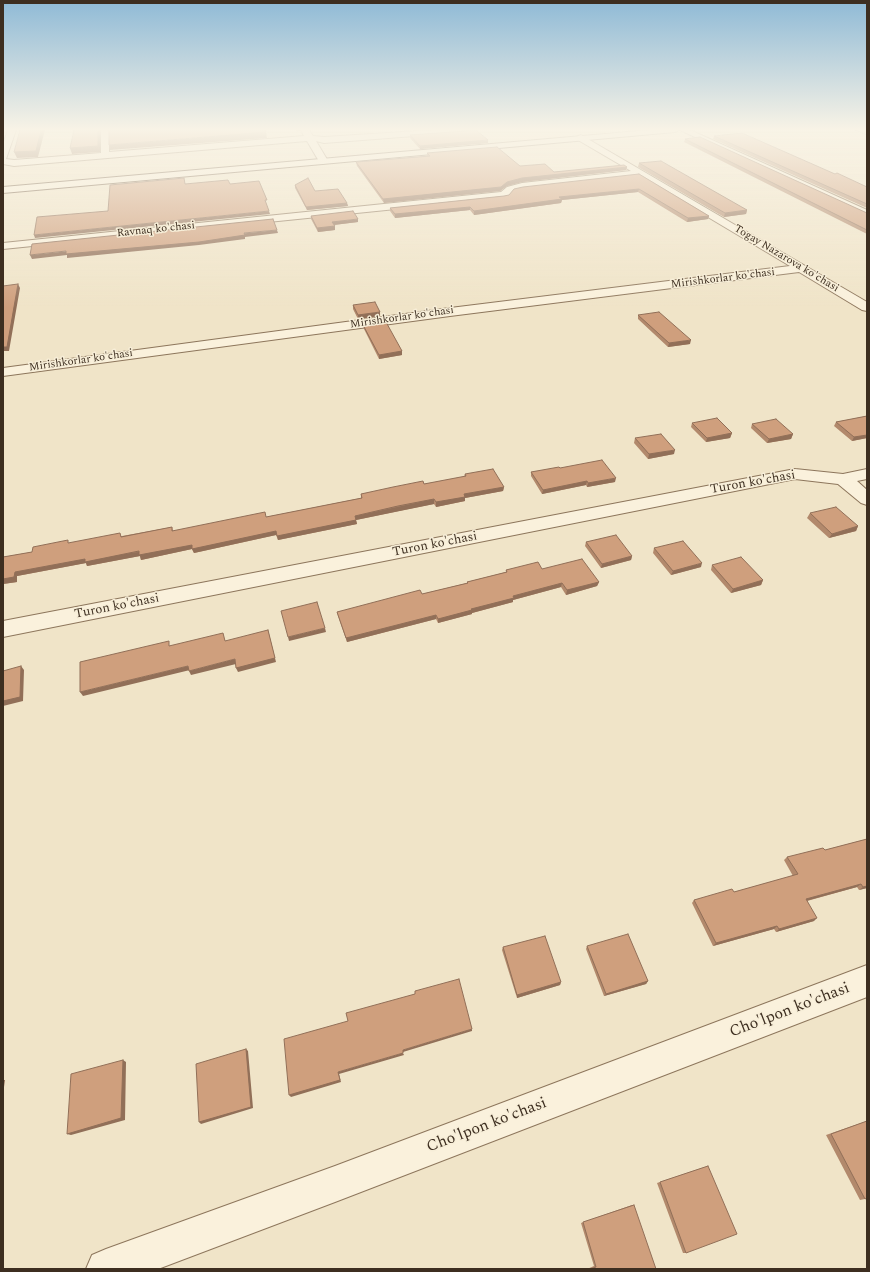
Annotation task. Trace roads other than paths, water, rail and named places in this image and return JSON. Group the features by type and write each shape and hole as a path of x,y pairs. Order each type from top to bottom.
{"street":[{"path":"3,191 21,189"},
{"name":"Ravnaq ko'chasi","path":"3,246 504,195 510,189"},
{"name":"Togay Nazarova ko'chasi","path":"666,189 867,307"},
{"path":"813,189 867,214"},
{"name":"Mirishkorlar ko'chasi","path":"3,372 450,312 801,268"},
{"name":"Turon ko'chasi","path":"3,629 795,474 843,479 867,474"},
{"path":"843,479 867,499"},
{"name":"Cho'lpon ko'chasi","path":"106,1269 328,1187 867,981"}]}
